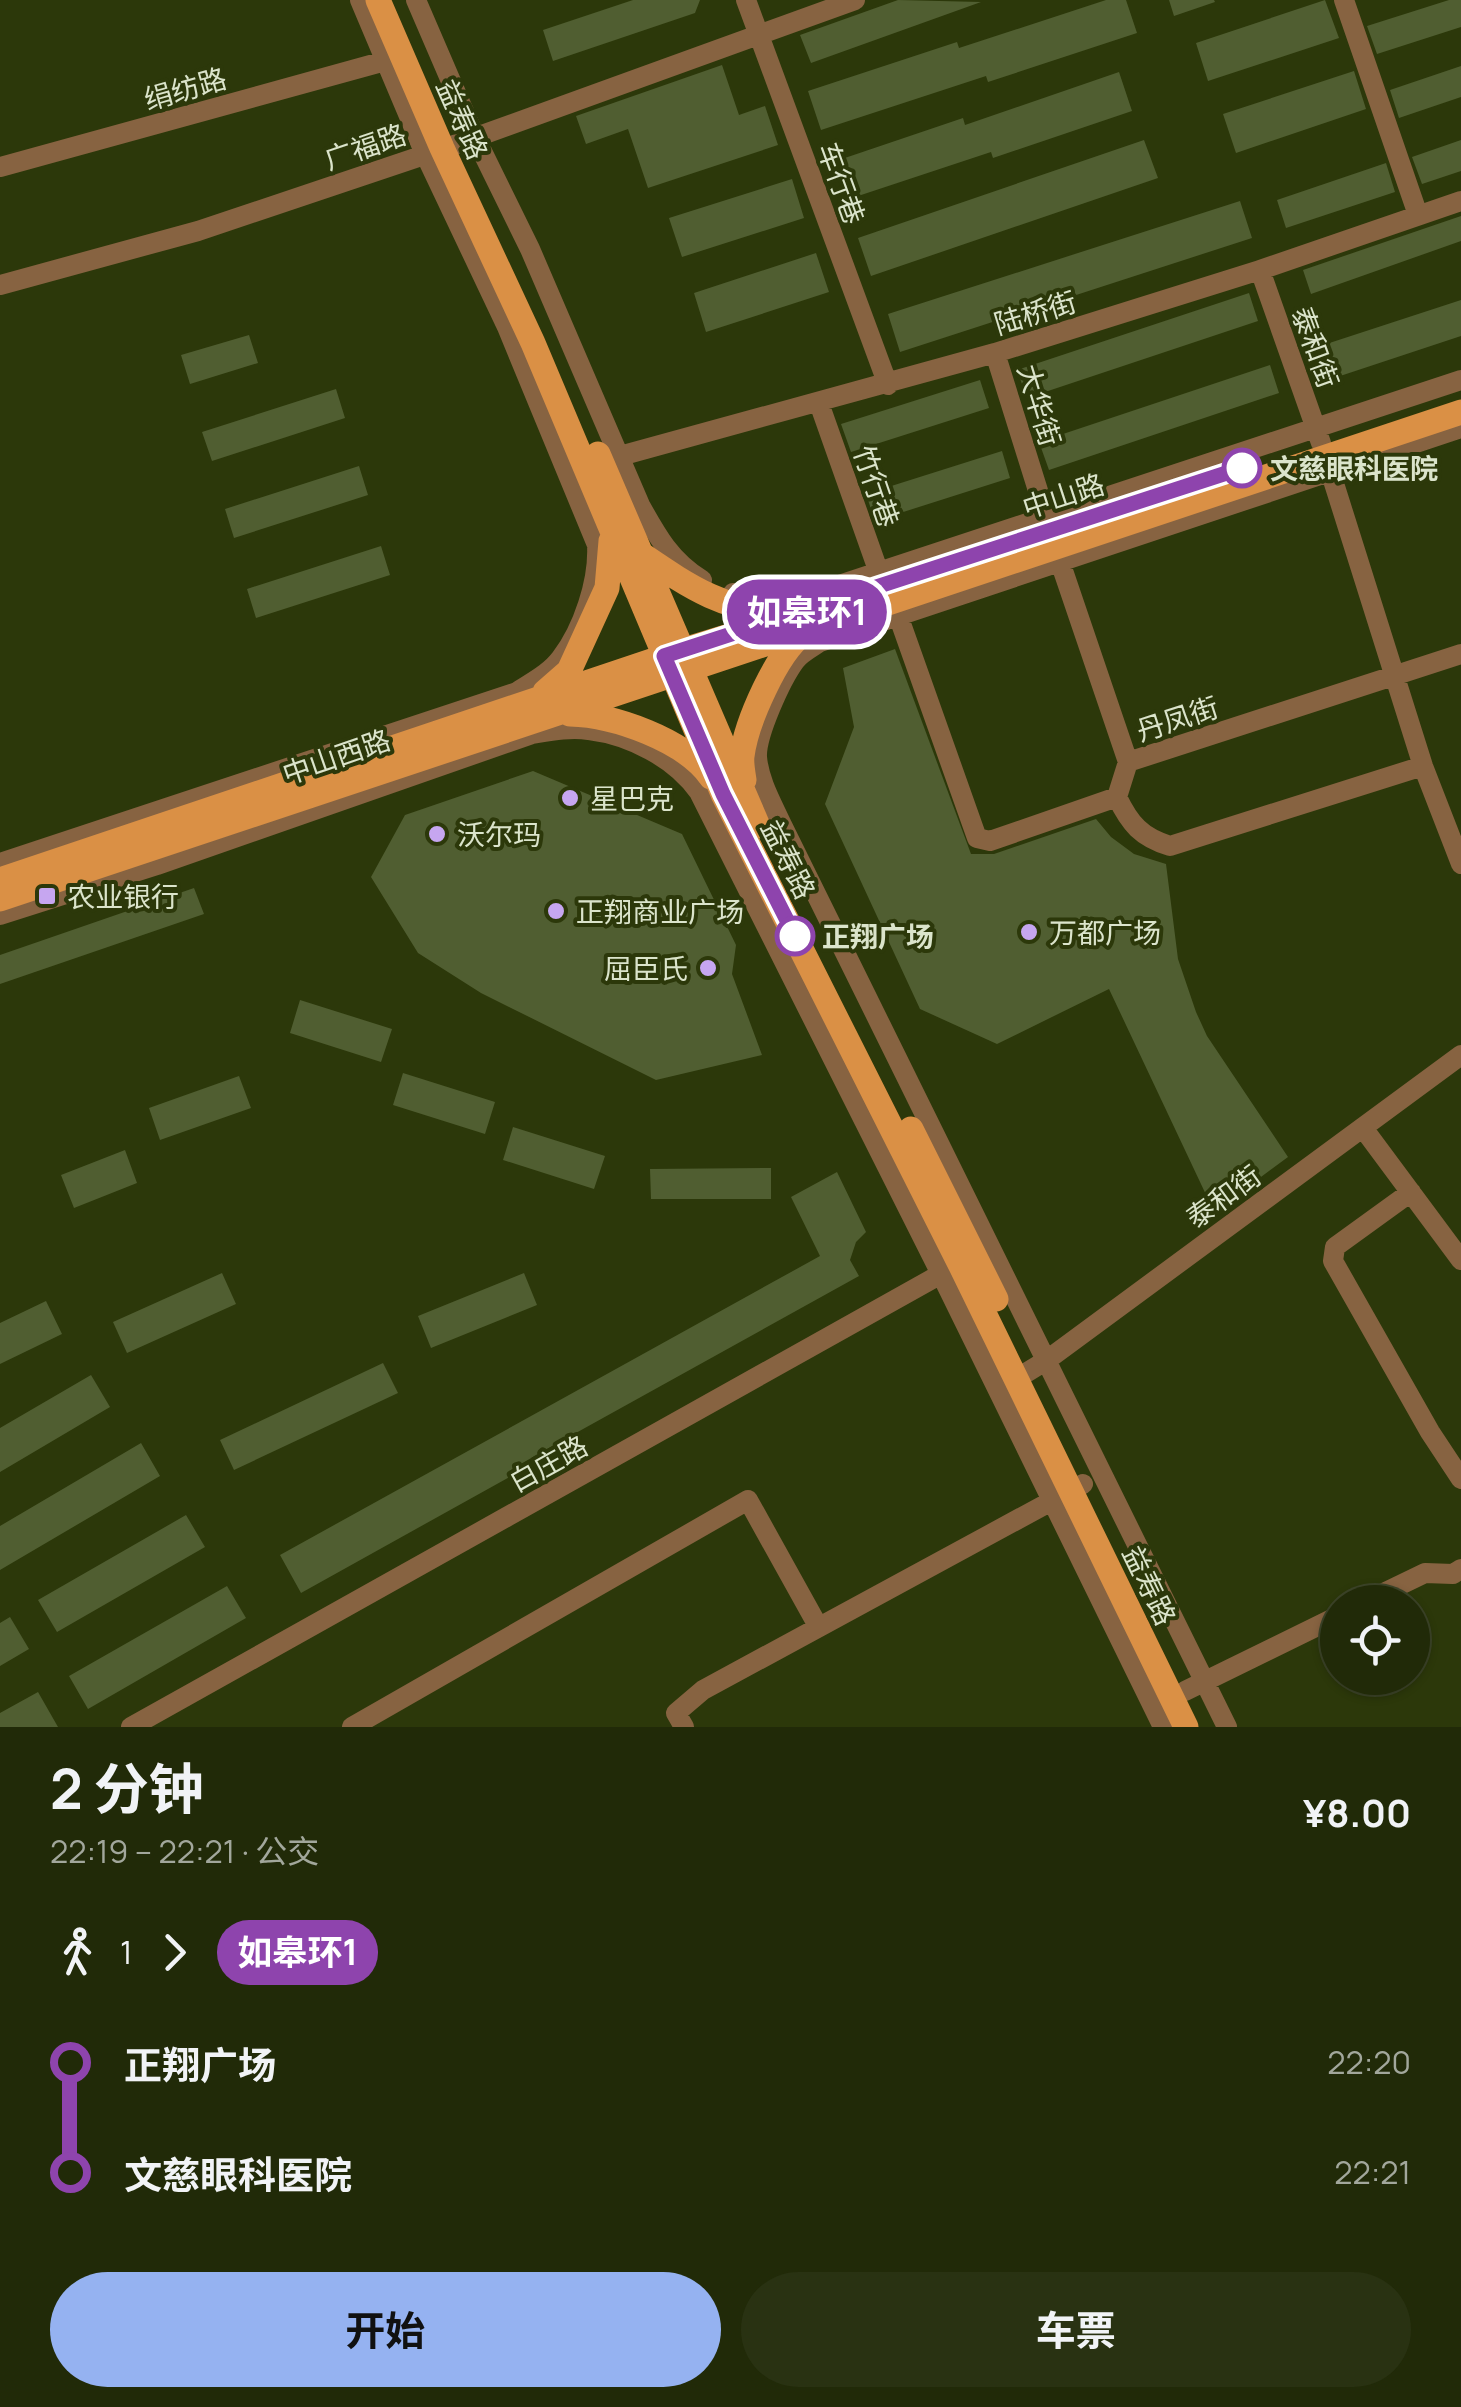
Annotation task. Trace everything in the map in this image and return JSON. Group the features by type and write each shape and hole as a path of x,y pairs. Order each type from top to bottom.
{"main road":[{"name":"益寿路","path":"378,0 642,555 678,663"},
{"name":"益寿路","path":"395,0 450,146 612,532 678,663 734,797 967,1261 1031,1370 1069,1493 1186,1727"},
{"name":"中山路","path":"1323,450 1461,396"},
{"name":"中山路","path":"678,663 1323,450 1461,412"},
{"path":"612,532 607,588 569,670 545,706 598,715 679,748 734,797"},
{"path":"642,555 713,599 744,610 813,619"},
{"path":"734,797 751,724 775,666 789,643 813,619"},
{"name":"中山西路","path":"0,880 678,663"},
{"name":"中山西路","path":"0,899 545,706"},
{"name":"益寿路","path":"1069,1493 1194,1686 1203,1727"}],"street":[{"path":"360,0 385,60 530,249 620,456 660,542 675,561 717,589 778,599 828,588 888,593"},
{"path":"0,863 517,692 548,672 563,656 594,589 597,545 507,327 450,146 416,0"},
{"name":"车行巷","path":"746,0 888,385"},
{"name":"广福路","path":"0,285 198,231 450,146 854,0"},
{"path":"1344,0 1418,215"},
{"name":"绢纺路","path":"0,167 385,60"},
{"name":"陆桥街","path":"620,456 994,353 1260,270 1461,201"},
{"name":"泰和街","path":"1260,270 1323,450 1424,766 1461,864"},
{"name":"大华街","path":"994,353 1053,539"},
{"path":"1323,450 1461,380"},
{"name":"竹行巷","path":"819,403 977,838 990,841 1117,797"},
{"path":"1323,450 1461,428"},
{"name":"丹凤街","path":"1053,539 1128,762 1461,654"},
{"path":"888,593 797,657 762,732 757,754 762,780 1069,1493 1163,1727"},
{"path":"0,915 157,865 532,734 589,730 640,746 672,763 699,792 1031,1370 1194,1686 1227,1727"},
{"path":"1128,762 1117,797 1131,825 1150,840 1170,846 1424,766"},
{"name":"泰和街","path":"1031,1370 1461,1056"},
{"path":"1363,1128 1461,1260"},
{"path":"1412,1192 1335,1247 1333,1261 1430,1432 1461,1478"},
{"name":"白庄路","path":"130,1727 967,1261"},
{"path":"684,1727 676,1712 703,1690 1069,1493"},
{"path":"352,1727 748,1500 818,1626"},
{"path":"1400,1585 1425,1573 1453,1574 1461,1570"},
{"path":"1194,1686 1320,1625"}],"building":[{"path":"633,0 700,0 695,13 553,61 543,30"},
{"path":"898,0 981,2 811,63 800,35"},
{"path":"1106,0 1126,0 1137,33 988,82 986,76 821,130 808,91 957,42 959,48"},
{"path":"1169,0 1214,0 1215,2 1174,16"},
{"path":"1325,0 1339,38 1208,81 1196,43"},
{"path":"1449,0 1461,0 1461,27 1377,54 1367,26"},
{"path":"722,65 739,115 765,106 778,145 648,188 628,129 586,144 576,116"},
{"path":"1461,66 1461,97 1399,118 1390,90"},
{"path":"1354,71 1366,109 1236,153 1223,114"},
{"path":"1119,72 1132,111 993,158 991,152 846,200 833,162 963,118 965,125"},
{"path":"1144,140 1158,178 871,276 858,238"},
{"path":"1461,140 1461,171 1422,184 1412,157"},
{"path":"1386,163 1395,192 1286,228 1277,200"},
{"path":"792,179 804,218 682,257 669,218"},
{"path":"1240,201 1252,238 900,352 888,314"},
{"path":"1461,216 1461,241 1311,294 1303,270"},
{"path":"816,253 829,292 706,332 694,293"},
{"path":"1249,293 1258,321 1027,398 1017,370"},
{"path":"1461,300 1461,336 1319,383 1308,350"},
{"path":"249,335 258,363 190,384 181,355"},
{"path":"1270,365 1279,393 1049,470 1039,442"},
{"path":"980,380 989,408 851,452 841,424"},
{"path":"336,389 345,418 212,461 202,432"},
{"path":"1002,451 1010,478 875,521 866,494"},
{"path":"359,466 368,495 234,538 225,509"},
{"path":"381,546 390,575 256,618 247,589"},
{"name":"万都广场","path":"895,649 971,854 994,854 1096,819 1111,837 1134,854 1166,864 1178,959 1196,1012 1207,1036 1288,1157 1230,1200 1209,1201 1109,989 997,1044 920,1009 825,804 854,727 843,668"},
{"name":"正翔商业广场","path":"533,771 682,834 736,945 732,974 762,1055 656,1080 481,993 418,953 371,877 405,815"},
{"path":"194,888 204,914 0,984 0,955"},
{"path":"300,1000 392,1029 381,1062 290,1033"},
{"path":"403,1073 495,1102 485,1134 393,1105"},
{"path":"239,1076 251,1108 160,1140 149,1108"},
{"path":"513,1127 605,1156 594,1189 503,1160"},
{"path":"125,1150 137,1183 74,1208 61,1175"},
{"path":"771,1168 771,1199 651,1199 650,1169"},
{"path":"837,1172 866,1232 856,1242 850,1260 859,1276 547,1449 519,1465 522,1470 301,1593 280,1555 820,1256 791,1197"},
{"path":"222,1273 236,1304 127,1353 113,1322"},
{"path":"524,1273 537,1305 431,1348 418,1316"},
{"path":"46,1301 62,1334 0,1364 0,1323"},
{"path":"383,1363 398,1393 234,1470 220,1440"},
{"path":"91,1375 110,1407 0,1472 0,1428"},
{"path":"141,1443 160,1476 0,1570 0,1526"},
{"path":"186,1515 205,1547 57,1632 38,1600"},
{"path":"227,1586 246,1618 88,1709 69,1676"},
{"path":"10,1617 29,1649 0,1666 0,1623"},
{"path":"38,1692 58,1727 0,1727 0,1713"}],"bus line":[{"name":"如皋环1","path":"795,936 723,794 664,656 1242,468"}],"place":[{"name":"文慈眼科医院","path":"1242,468"},
{"name":"星巴克","path":"570,798"},
{"name":"沃尔玛","path":"437,834"},
{"name":"农业银行","path":"47,896"},
{"name":"正翔商业广场","path":"556,911"},
{"name":"万都广场","path":"1029,932"},
{"name":"正翔广场","path":"795,936"},
{"name":"屈臣氏","path":"708,968"}]}
